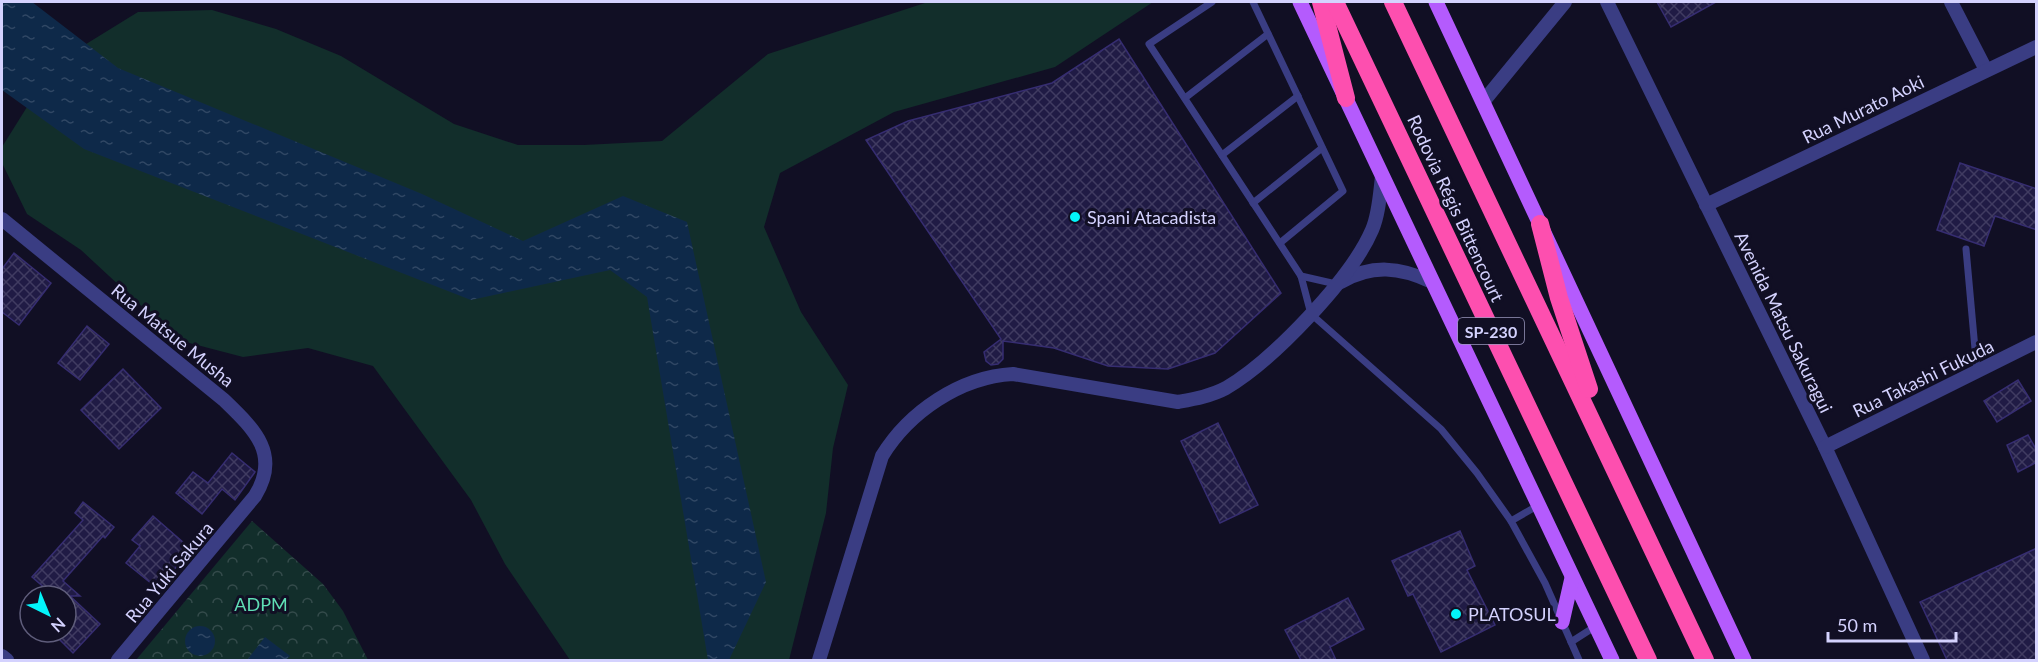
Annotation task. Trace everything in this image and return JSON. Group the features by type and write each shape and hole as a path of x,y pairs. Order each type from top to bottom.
{"highway":[{"path":"1321,2 1346,98"},
{"name":"Rodovia Régis Bittencourt","path":"1335,2 1648,660"},
{"name":"Rodovia Régis Bittencourt","path":"1393,2 1705,660"},
{"path":"1540,224 1559,298 1626,492"}],"main road":[{"path":"1300,2 1612,660"},
{"path":"1436,2 1744,660"},
{"path":"1562,622 1572,578"}],"street":[{"path":"1483,102 1565,2"},
{"name":"Avenida Matsu Sakuragui","path":"1607,2 1825,447 1923,660"},
{"path":"1951,2 1986,70"},
{"name":"Rua Murato Aoki","path":"1706,205 2037,47"},
{"path":"819,660 882,456 894,436 933,404 979,379 1013,374 1178,402 1201,398 1224,389 1249,373 1311,314 1359,255 1373,228 1382,176"},
{"name":"Rua Matsue Musha","path":"2,219 224,400 252,428 265,448 267,459 261,488 248,506"},
{"path":"1336,284 1371,269 1411,272 1432,282"},
{"name":"Rua Takashi Fukuda","path":"1825,447 2037,342"},
{"name":"Rua Yuki Sakura","path":"118,660 248,506"},
{"path":"2,656 7,660"}],"lane":[{"path":"1212,2 1149,44 1301,276 1311,314 1441,429 1477,473 1511,521 1545,583 1579,660"},
{"path":"1253,2 1343,191 1280,243"},
{"path":"1185,98 1268,34"},
{"path":"1222,155 1298,96"},
{"path":"1253,203 1323,148"},
{"path":"1966,249 1977,371"},
{"path":"1301,276 1336,284"},
{"path":"1511,521 1537,506"},
{"path":"1571,642 1596,626"}],"green space":[{"path":"928,2 1153,2 1055,67 894,112 780,173 764,227 801,312 848,385 833,448 826,513 789,660 570,660 505,564 471,500 373,366 308,348 243,357 178,340 81,250 27,214 2,163 2,147 32,99 78,49 138,12 212,10 276,29 341,56 454,124 518,145 584,145 662,141 768,54"},
{"name":"ADPM","path":"252,521 323,584 343,611 368,660 136,660"}],"water":[{"path":"2,2 32,2 118,68 422,194 523,241 623,196 687,222 766,582 729,660 708,660 647,297 610,270 471,300 84,149 2,90"},
{"path":"200,626 210,631 215,641 210,651 200,656 190,651 185,641 190,631"},
{"path":"265,637 290,656 286,660 247,660"}],"building":[{"path":"1657,2 1716,2 1671,27"},
{"name":"Spani Atacadista","path":"1119,39 1281,293 1215,353 1168,369 1108,366 1054,348 1003,341 1003,359 998,364 991,365 986,361 984,352 1001,339 866,140 908,121 1052,83"},
{"path":"1960,163 2037,189 2037,230 1995,216 1984,246 1937,230"},
{"path":"14,253 51,283 19,325 2,312 2,269"},
{"path":"87,326 109,344 80,380 58,363"},
{"path":"123,369 161,408 119,449 81,410"},
{"path":"2018,380 2031,401 1997,422 1984,401"},
{"path":"1218,423 1258,505 1220,523 1181,441"},
{"path":"2028,435 2037,451 2037,462 2018,472 2007,445"},
{"path":"232,453 255,472 235,500 222,489 202,514 176,493 193,472 208,483"},
{"path":"83,502 114,527 105,538 103,536 63,581 66,584 40,584 32,577 83,520 75,513"},
{"path":"153,516 192,550 157,588 126,563 140,546 132,540"},
{"path":"1460,531 1475,566 1467,570 1495,625 1441,652 1413,594 1408,596 1392,561"},
{"path":"2037,548 2037,660 1947,660 1920,602"},
{"path":"1348,598 1364,629 1330,647 1336,660 1301,660 1285,630"},
{"path":"78,603 100,624 73,653 64,644 78,644"}],"place":[{"name":"Spani Atacadista","path":"1075,217"},
{"name":"PLATOSUL","path":"1456,614"}]}
